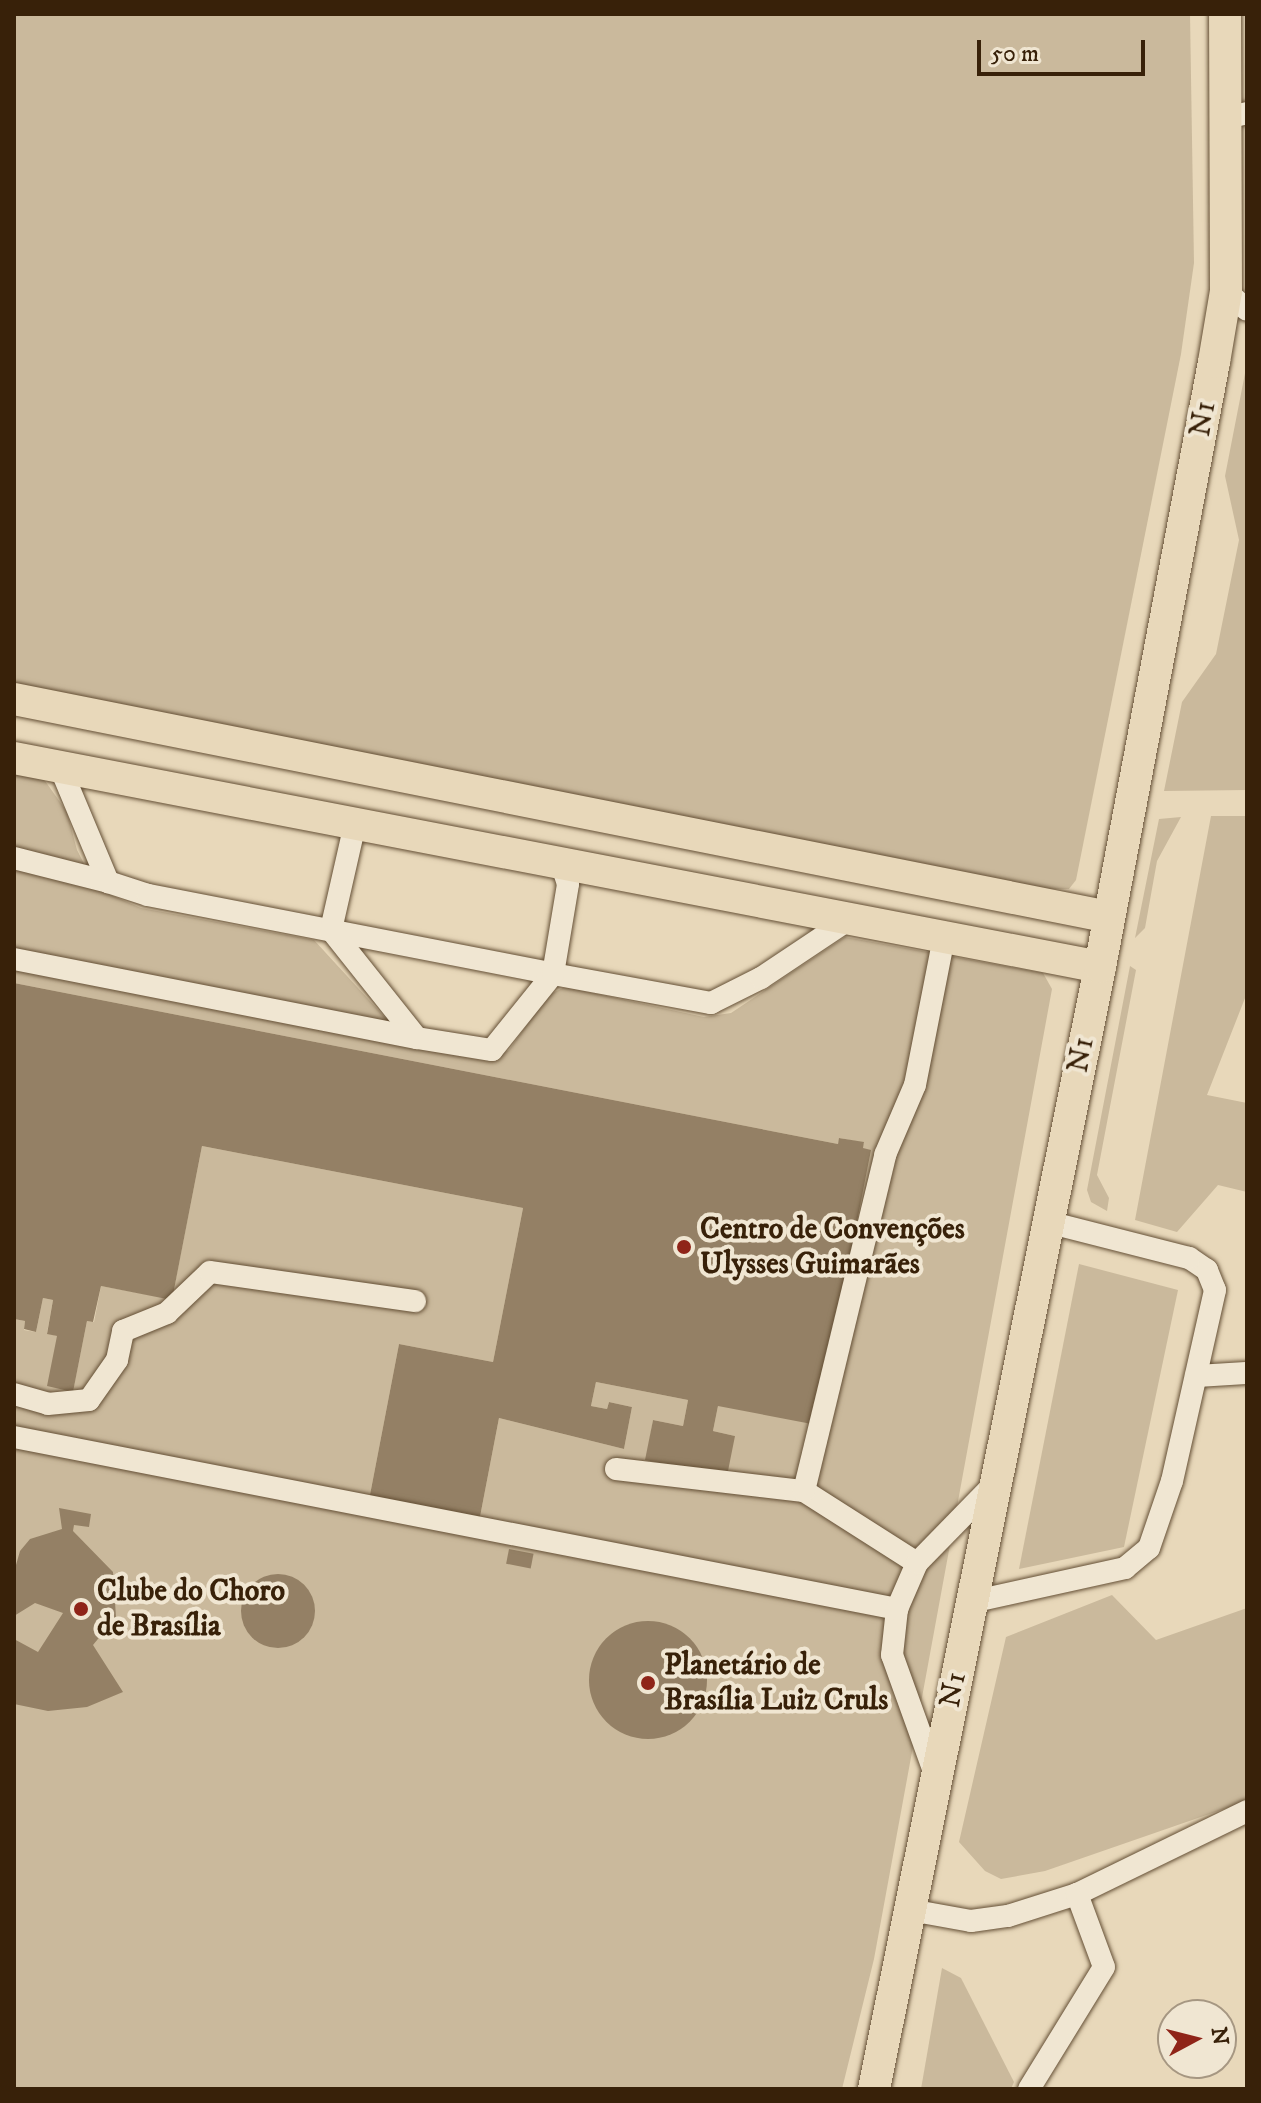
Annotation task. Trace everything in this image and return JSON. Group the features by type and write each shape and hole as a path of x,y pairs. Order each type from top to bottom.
{"highway":[{"name":"N1","path":"874,2089 1236,300 1237,115 1225,14"},
{"path":"14,699 1109,917"},
{"path":"14,758 562,866 1100,967"},
{"path":"944,937 953,886"}],"lane":[{"path":"60,767 108,882"},
{"path":"331,930 355,824"},
{"path":"14,858 108,882 331,930 711,1003 761,978 848,920"},
{"path":"14,959 492,1050 553,974 568,884 562,866"},
{"path":"331,930 417,1038"},
{"path":"804,1491 885,1155 915,1085 944,937"},
{"path":"971,1602 1125,1568 1149,1548 1172,1481 1215,1290 1207,1270 1189,1258 1048,1222"},
{"path":"14,1394 48,1404 89,1400 117,1360 123,1331 167,1313 210,1272 415,1301"},
{"path":"1196,1376 1247,1373"},
{"path":"14,1437 897,1609"},
{"path":"616,1469 804,1491 917,1563"},
{"path":"936,1778 892,1655 897,1609 917,1563 995,1483"},
{"path":"910,1910 971,1921 1008,1916 1077,1894 1247,1811"},
{"path":"1029,2089 1104,1967 1077,1894"}],"shaded area":[{"path":"14,14 1190,14 1194,263 1181,354 1076,880 1069,889 1046,889 14,690"},
{"path":"1247,363 1247,790 1164,791 1182,702 1216,654 1239,540 1225,476"},
{"path":"14,772 43,778 67,812 77,850 97,889 141,908 314,940 413,1048 488,1061 509,1050 548,995 565,987 704,1017 731,1013 845,937 1043,973 1052,989 874,1959 842,2089 14,2089 14,1319 25,1321 24,1330 36,1332 43,1298 53,1300 47,1333 57,1336 73,1391 87,1321 94,1322 101,1286 172,1299 202,1146 523,1208 493,1362 399,1344 369,1500 479,1522 499,1418 624,1449 632,1407 609,1402 607,1409 591,1406 596,1382 688,1400 683,1426 653,1420 646,1460 735,1436 713,1431 718,1406 864,1143 840,1138 838,1144 14,983"},
{"path":"1211,816 1247,816 1247,993 1207,1095 1247,1103 1247,1192 1218,1185 1177,1232 1135,1220"},
{"path":"1181,817 1157,861 1145,928 1135,938 1159,819"},
{"path":"1130,966 1136,970 1097,1175 1109,1198 1107,1211 1091,1202 1087,1190"},
{"path":"1079,1264 1178,1290 1124,1547 1019,1569"},
{"path":"1112,1595 1156,1640 1247,1608 1247,1801 1045,1871 1001,1879 985,1871 959,1842 1006,1637"},
{"path":"942,1968 961,1978 1014,2082 1011,2089 921,2089"}],"building":[{"name":"Centro de Convenções Ulysses Guimarães","path":"14,983 838,1144 839,1138 864,1142 863,1148 871,1150 817,1425 718,1406 713,1431 735,1436 727,1476 645,1460 653,1420 683,1426 688,1400 596,1382 591,1406 607,1409 609,1402 632,1407 624,1449 499,1418 479,1522 369,1500 399,1344 493,1362 523,1208 202,1146 172,1300 101,1286 93,1322 87,1321 73,1392 47,1386 57,1336 47,1334 53,1300 43,1298 36,1332 24,1329 25,1321 14,1319"},
{"name":"Clube do Choro de Brasília","path":"59,1508 91,1514 89,1527 74,1525 73,1531 113,1572 116,1617 93,1645 123,1692 87,1707 48,1711 14,1704 14,1639 38,1652 63,1613 35,1603 14,1616 14,1572 20,1551 30,1539 62,1529"},
{"path":"509,1549 534,1554 531,1568 506,1564"},
{"path":"278,1574 299,1580 309,1590 315,1611 309,1632 299,1642 278,1648 257,1642 247,1632 241,1611 247,1590 257,1580"},
{"name":"Planetário de Brasília Luiz Cruls","path":"648,1621 671,1626 690,1638 702,1657 707,1680 702,1703 690,1722 671,1734 648,1739 625,1734 606,1722 594,1703 589,1680 594,1657 606,1638 625,1626"}],"place":[{"name":"Centro de Convenções Ulysses Guimarães","path":"684,1247"},
{"name":"Clube do Choro de Brasília","path":"81,1609"},
{"name":"Planetário de Brasília Luiz Cruls","path":"648,1683"}]}
